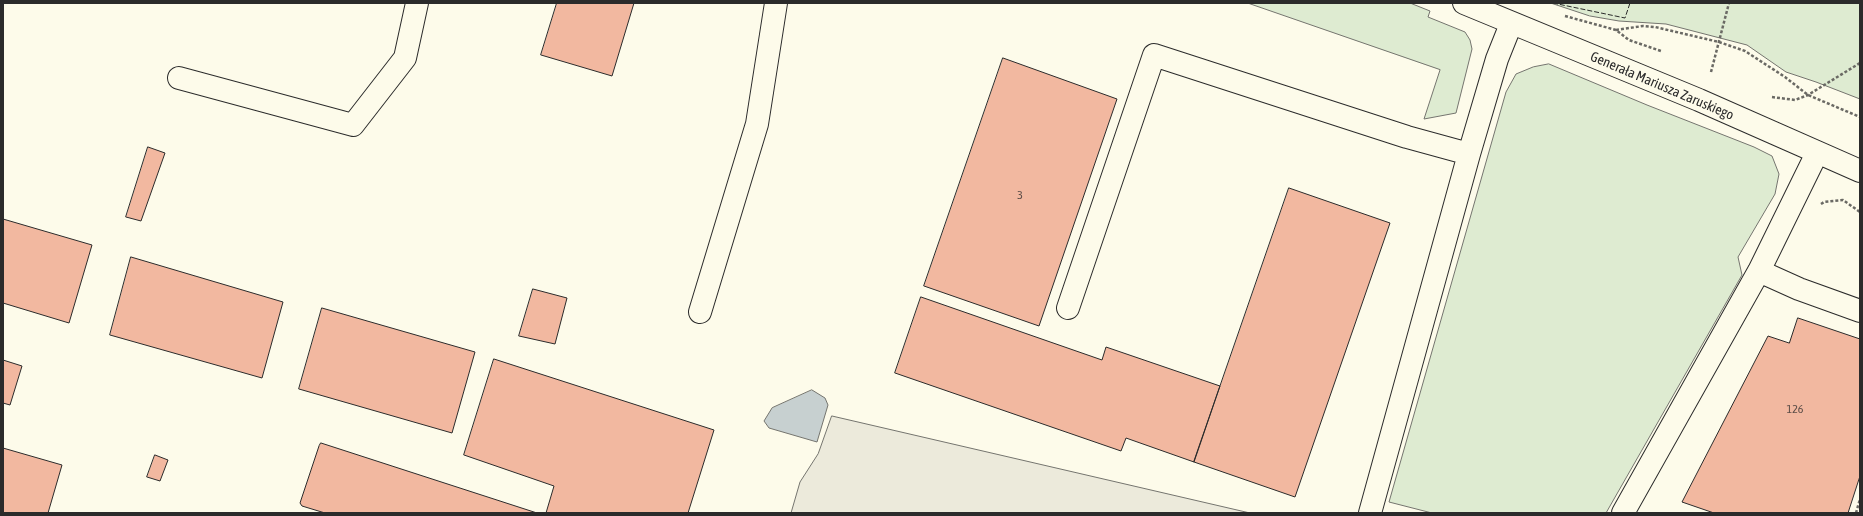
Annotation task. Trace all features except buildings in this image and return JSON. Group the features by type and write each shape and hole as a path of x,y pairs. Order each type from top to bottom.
{"street":[{"path":"179,78 353,125 405,58 417,3"},
{"path":"700,312 757,124 776,3"},
{"name":"Generała Mariusza Zaruskiego","path":"1464,3 1511,24 1698,100 1860,171"},
{"path":"1370,513 1469,154 1497,59 1511,24"},
{"path":"1068,308 1154,55 1407,137 1469,154"},
{"path":"1623,513 1759,271 1817,153"},
{"path":"1759,271 1799,289 1860,311"}],"path":[{"path":"1711,72 1729,3"},
{"path":"1563,15 1616,30 1629,40 1661,51"},
{"path":"1616,30 1642,26 1655,27 1719,42 1745,51 1785,77 1808,96 1860,117"},
{"path":"1772,97 1795,100 1808,96 1860,63"},
{"path":"1856,513 1860,499"}],"green space":[{"path":"1248,3 1410,3 1430,11 1428,17 1465,32 1470,40 1472,49 1456,113 1424,119 1440,70"},
{"path":"1551,3 1860,3 1860,99 1786,72 1747,45 1666,24 1619,21 1590,16"},
{"path":"1549,64 1647,105 1754,147 1772,156 1779,174 1775,194 1738,257 1742,275 1606,513 1432,513 1389,502 1506,92 1516,74 1533,67"}],"shaded area":[{"path":"812,390 825,398 828,405 817,442 769,428 764,421 772,408"},
{"path":"832,416 1250,513 791,513 800,482 818,454"}],"fence":[{"path":"1553,3 1625,18 1630,3"}]}
